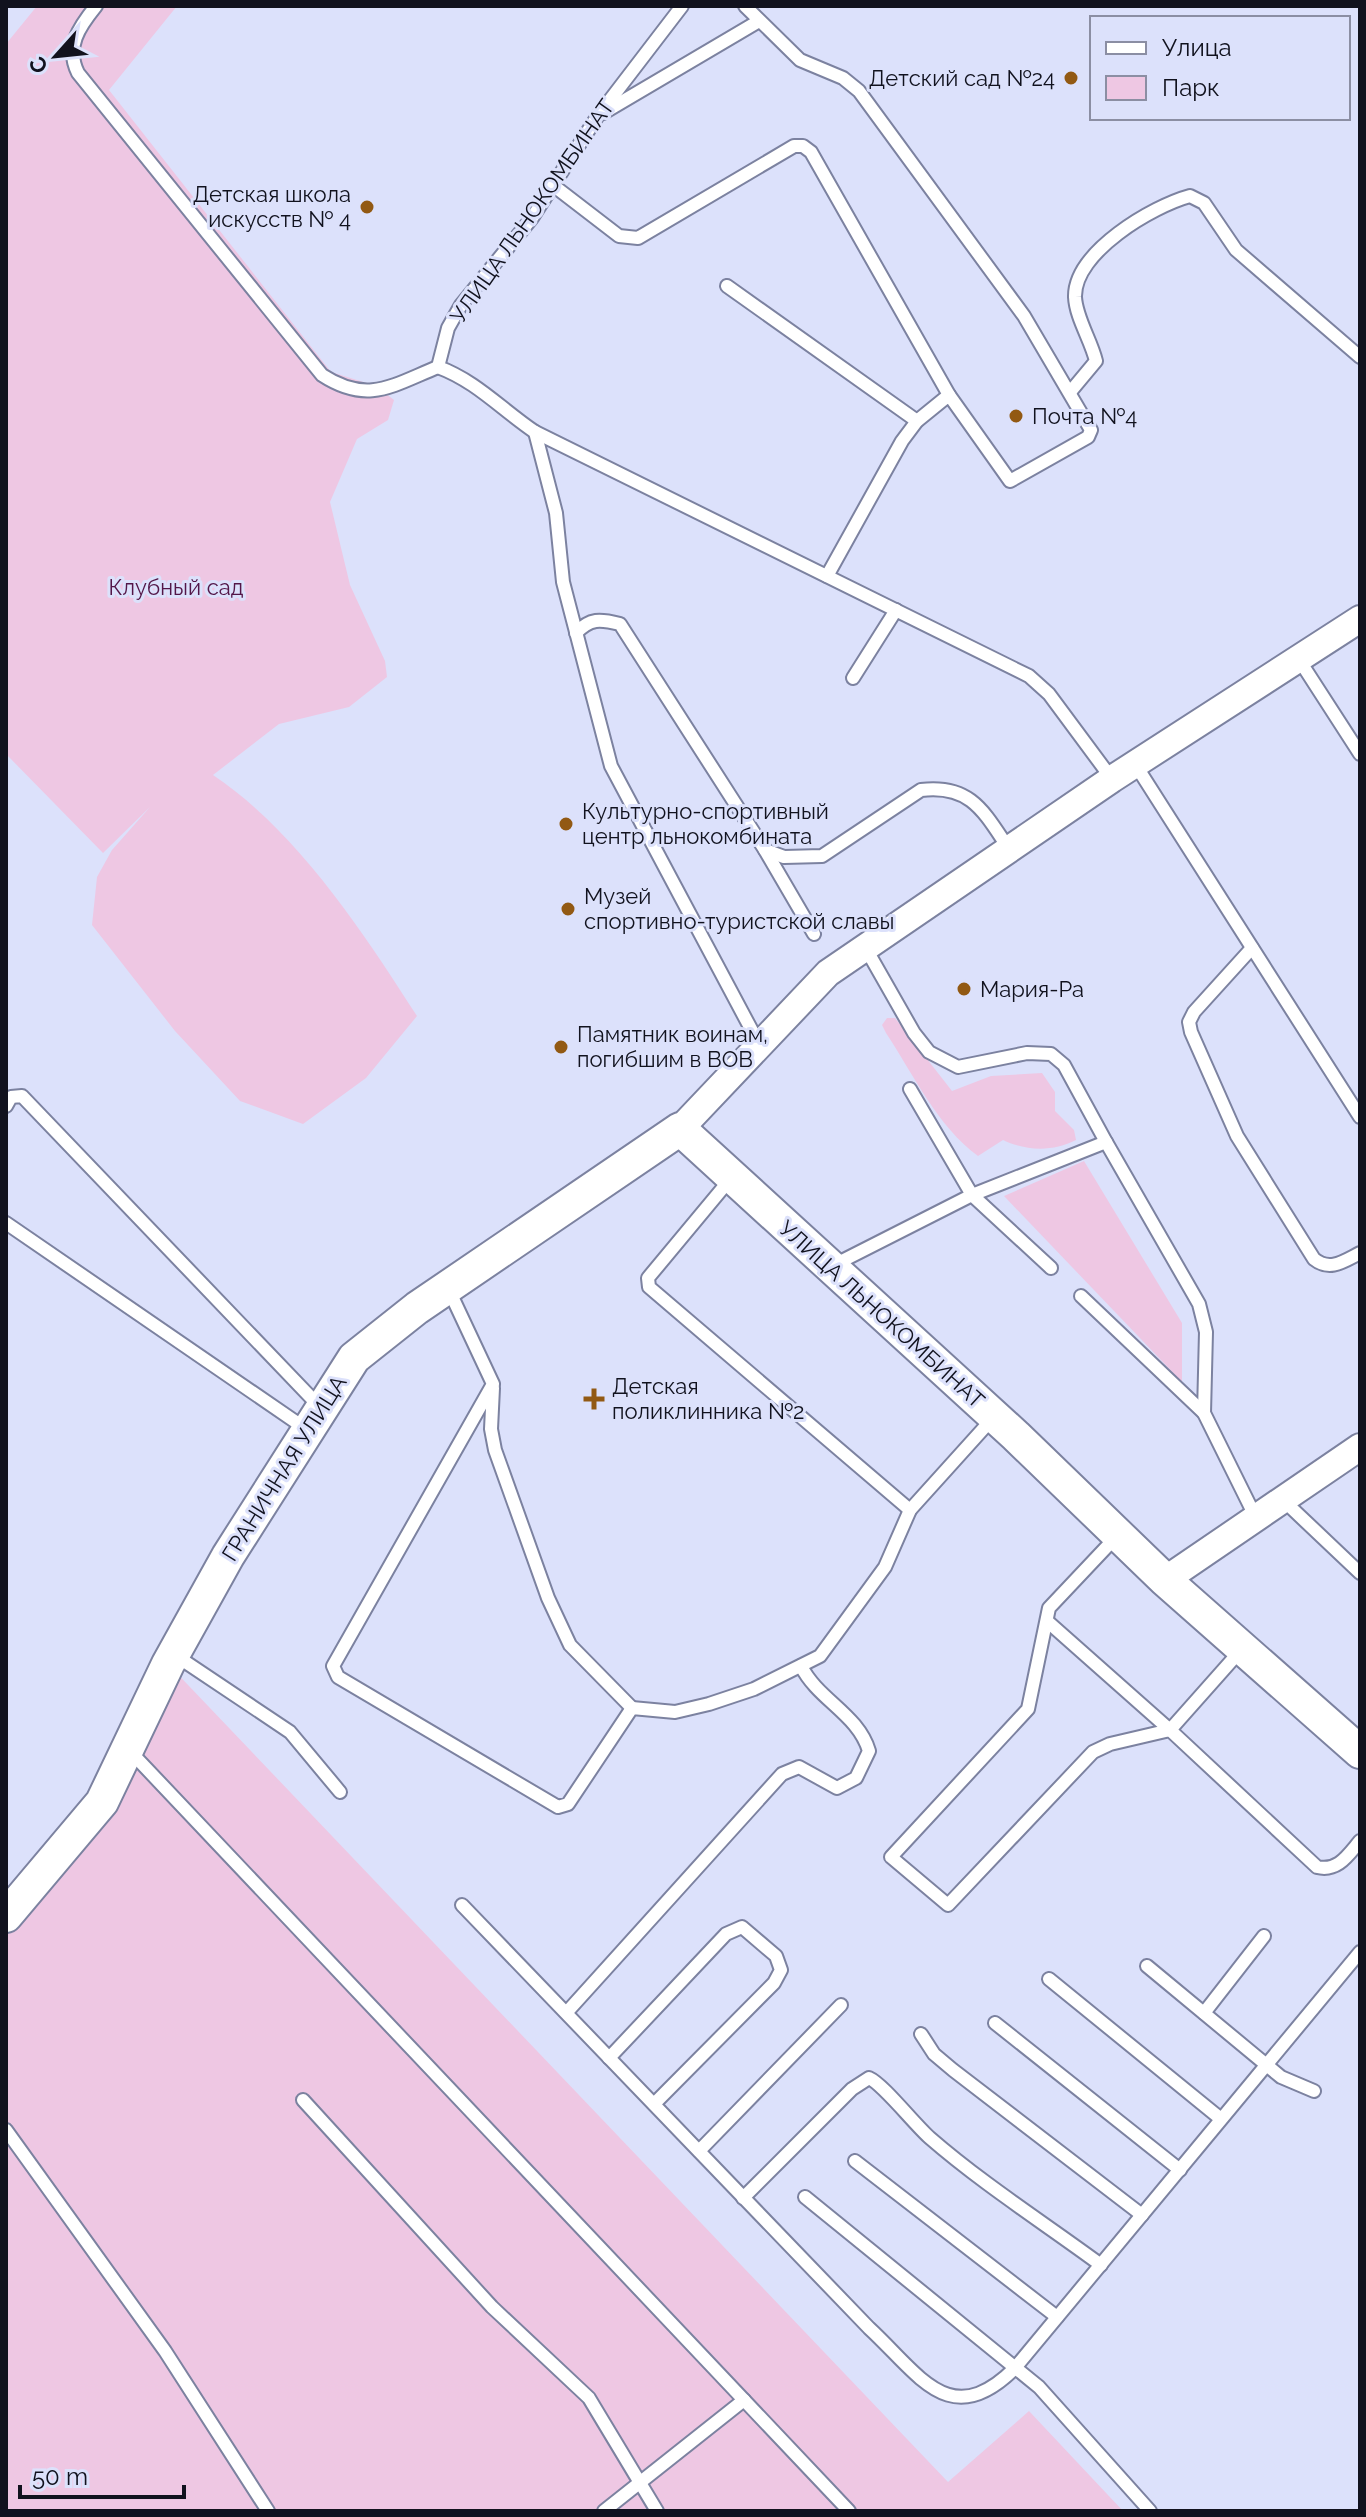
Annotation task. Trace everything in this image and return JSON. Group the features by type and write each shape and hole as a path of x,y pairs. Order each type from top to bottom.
{"street":[{"path":"680,1129 828,973 1112,779 1360,619"},
{"name":"УЛИЦА ЛЬНОКОМБИНАТ","path":"680,1129 995,1416 1165,1580 1360,1752"},
{"name":"ГРАНИЧНАЯ УЛИЦА","path":"6,1916 102,1802 173,1654 313,1418 354,1358 448,1288 680,1129"},
{"path":"1165,1580 1360,1447"}],"lane":[{"path":"96,6 83,22 72,46 73,64 78,73 322,375 347,389 376,392 438,367 464,376 480,387 496,406 535,432 1029,676 1049,694 1112,779"},
{"name":"УЛИЦА ЛЬНОКОМБИНАТ","path":"438,367 453,317 532,218 597,117 682,6"},
{"path":"554,186 619,236 638,238 794,146 803,146 811,152 949,395 1010,481 1090,434 1089,423 1024,316 859,91 843,78 800,60 745,6"},
{"path":"597,117 759,21"},
{"path":"1071,391 1096,361 1075,299 1081,272 1096,252 1115,236 1173,201 1190,196 1204,203 1236,250 1360,357"},
{"path":"727,286 917,421"},
{"path":"827,576 902,441 917,421 949,395"},
{"path":"535,432 556,513 563,582 611,766 759,1044"},
{"path":"853,678 896,610"},
{"path":"576,633 587,622 600,619 620,624 765,850 814,934"},
{"path":"1298,658 1360,754"},
{"path":"1135,764 1360,1117"},
{"path":"765,850 784,857 822,856 921,790 936,788 961,794 978,804 1009,849"},
{"path":"865,947 914,1033 929,1052 958,1067 1027,1053 1051,1054 1064,1065 1205,1320 1204,1413"},
{"path":"1252,948 1194,1012 1189,1022 1191,1032 1237,1136 1314,1259 1326,1266 1335,1265 1360,1253"},
{"path":"910,1089 972,1195 1051,1268"},
{"path":"6,1106 11,1097 22,1096 313,1418"},
{"path":"831,1267 972,1195 1106,1142"},
{"path":"732,1177 648,1278 649,1287 910,1510"},
{"path":"6,1223 313,1418"},
{"path":"448,1288 493,1384 491,1429 495,1450 548,1598 570,1645 632,1708 675,1712 687,1709 754,1689 820,1656 885,1567 910,1510 995,1416"},
{"path":"1081,1296 1204,1413 1256,1518"},
{"path":"493,1384 334,1660 335,1672 558,1807 568,1804 632,1708"},
{"path":"1283,1500 1360,1573"},
{"path":"1119,1535 1049,1608 1028,1709 891,1857 948,1905 1093,1752 1110,1744 1170,1730 1243,1648"},
{"path":"1047,1621 1317,1867 1331,1868 1340,1863 1360,1841"},
{"path":"173,1654 290,1732 340,1792"},
{"path":"567,2012 782,1774 799,1767 837,1788 856,1778 869,1751 865,1738 856,1724 812,1685 801,1666"},
{"path":"128,1749 849,2511"},
{"path":"462,1905 869,2328 938,2392 956,2399 972,2396 995,2385 1015,2368 1360,1952"},
{"path":"609,2058 726,1934 742,1927 776,1956 781,1970 774,1983 654,2104"},
{"path":"1204,2013 1264,1936"},
{"path":"1147,1966 1267,2065 1294,2084 1314,2091"},
{"path":"1049,1979 1221,2119"},
{"path":"699,2151 841,2005"},
{"path":"995,2023 1180,2170"},
{"path":"921,2034 934,2054 953,2070 1142,2215"},
{"path":"743,2198 852,2089 869,2078 876,2081 903,2113 933,2141 1101,2265"},
{"path":"303,2100 492,2307 589,2398 657,2511"},
{"path":"6,2130 165,2351 268,2511"},
{"path":"855,2161 1057,2317"},
{"path":"805,2197 1015,2368 1058,2407 1150,2511"},
{"path":"604,2511 744,2400"}],"green space":[{"name":"Клубный сад","path":"37,6 177,6 109,90 331,372 376,386 394,400 388,420 357,439 330,502 350,585 385,661 387,677 349,707 279,724 213,775 273,824 300,854 351,918 417,1016 366,1078 303,1124 240,1101 175,1031 92,925 97,877 112,850 150,807 103,853 6,754 6,44"},
{"path":"887,1018 895,1018 952,1091 991,1076 1042,1073 1055,1092 1055,1111 1074,1130 1076,1140 1058,1147 1040,1149 1003,1140 978,1156 951,1130 927,1099 882,1025"},
{"path":"1084,1161 1182,1323 1182,1382 1004,1196"},
{"path":"168,1664 948,2482 1029,2411 1123,2511 6,2511 6,1916 64,1852"}],"place":[{"name":"Детский сад №24","path":"1071,78"},
{"name":"Детская школа искусств № 4","path":"367,207"},
{"name":"Почта №4","path":"1016,416"},
{"name":"Культурно-спортивный центр льнокомбината","path":"566,824"},
{"name":"Музей спортивно-туристской славы","path":"568,909"},
{"name":"Мария-Ра","path":"964,989"},
{"name":"Памятник воинам, погибшим в ВОВ","path":"561,1047"},
{"name":"Детская поликлинника №2","path":"594,1399"}]}
